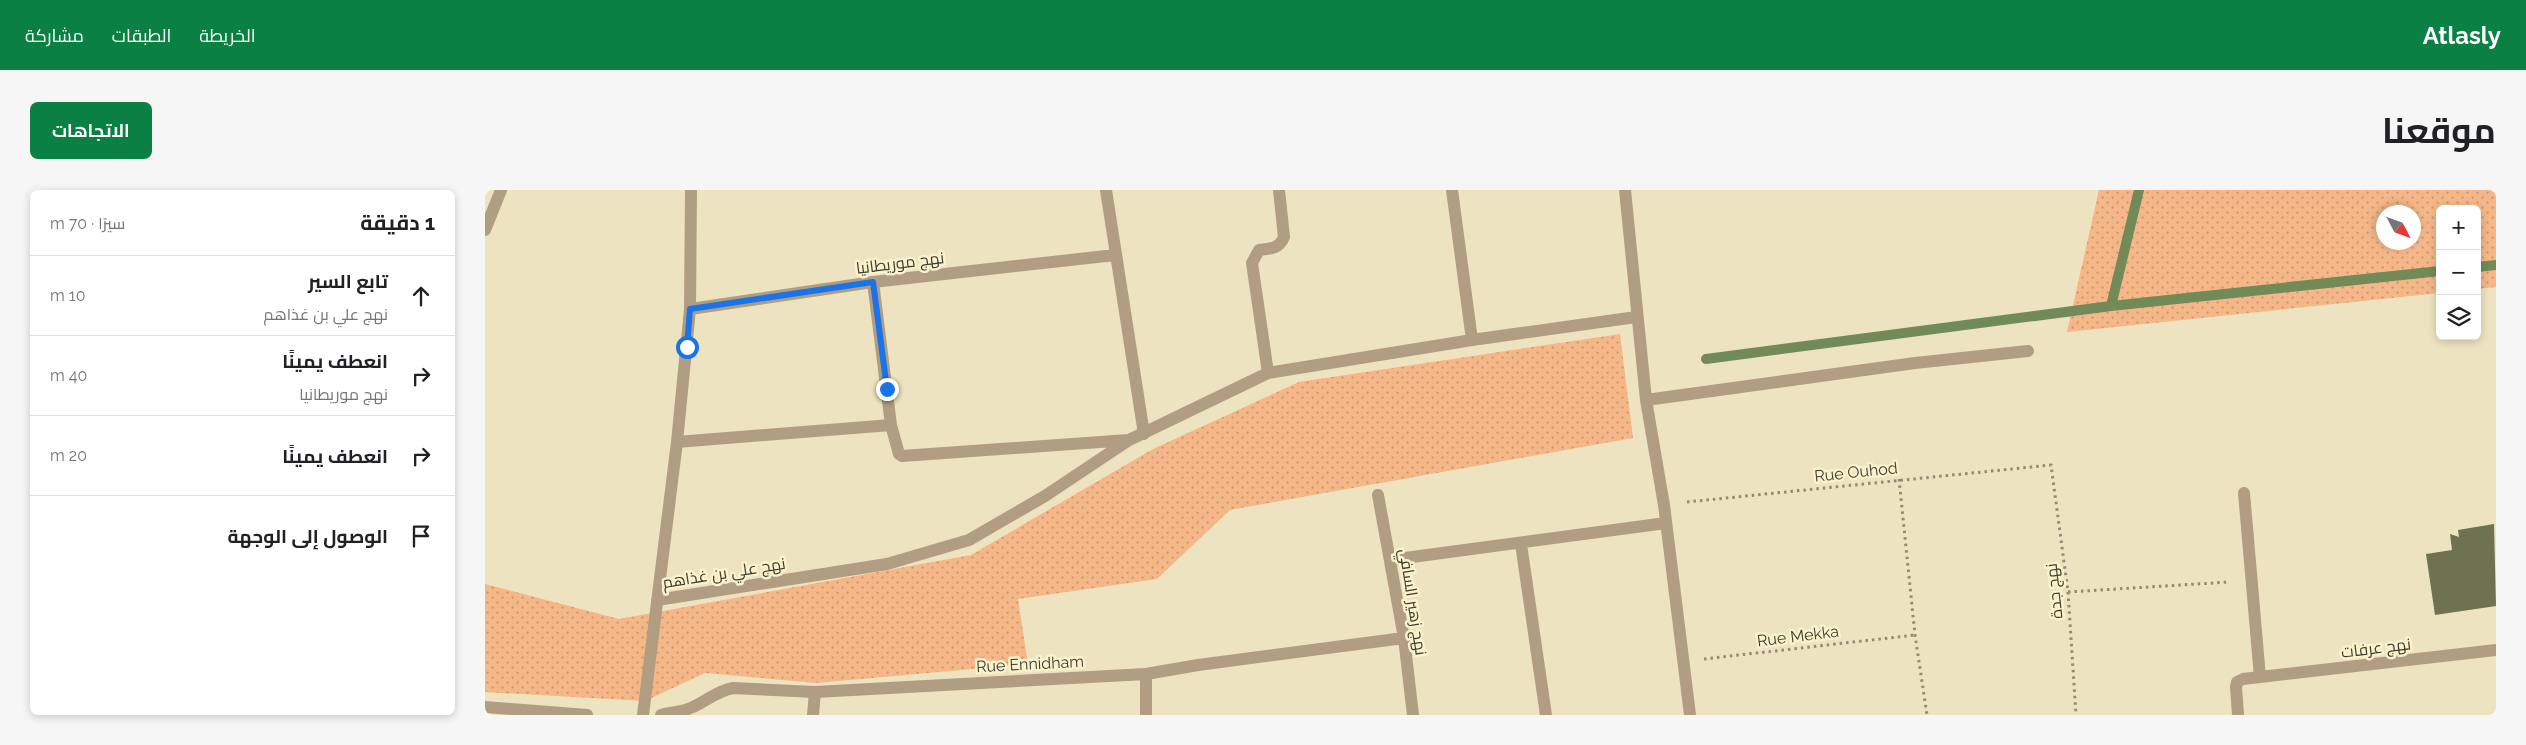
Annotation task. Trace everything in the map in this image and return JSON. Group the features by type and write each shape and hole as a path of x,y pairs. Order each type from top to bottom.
{"street":[{"path":"485,230 501,190"},
{"name":"نهج علي بن غذاهم","path":"691,190 690,309 677,442 657,600 887,564 969,540 1045,496 1129,440 1269,373 1473,340 1636,317"},
{"path":"1106,190 1144,434"},
{"path":"1269,373 1252,262 1259,250 1275,248 1281,244 1284,238 1279,190"},
{"path":"1452,190 1473,340"},
{"path":"1625,190 1636,317 1646,400 1664,505 1690,715"},
{"name":"نهج موريطانيا","path":"690,309 873,282 1115,255"},
{"path":"873,282 891,425 899,454 904,457 1129,440"},
{"path":"1646,400 1915,363 2028,351"},
{"path":"677,442 891,425"},
{"path":"2244,493 2260,677"},
{"name":"نهج زهير السافي","path":"1378,495 1404,638 1413,715"},
{"path":"1390,560 1521,544 1666,523"},
{"path":"1521,544 1546,715"},
{"path":"643,715 657,600"},
{"name":"Rue Ennidham","path":"661,715 694,711 721,690 733,688 815,692 1146,674 1198,665 1404,638"},
{"name":"نهج عرفات","path":"2238,715 2236,687 2237,682 2243,679 2496,650"},
{"path":"1146,674 1146,715"},
{"path":"813,715 815,692"},
{"path":"485,707 587,715"}],"path":[{"name":"Rue Ouhod","path":"1664,505 2051,465"},
{"name":"نهج جدة","path":"2051,465 2068,592 2076,715"},
{"path":"1899,480 1915,635 1927,715"},
{"path":"2068,592 2251,581"},
{"name":"Rue Mekka","path":"1684,662 1915,635"}],"shaded area":[{"path":"2099,190 2496,190 2496,287 2481,289 2481,205 2436,205 2436,293 2067,332"},
{"path":"1620,334 1633,438 1230,510 1157,579 1018,599 1028,664 816,683 705,673 645,701 485,692 485,584 619,619 971,555 1153,449 1299,382"}],"building":[{"path":"2494,524 2496,606 2435,615 2426,554 2452,550 2450,534 2459,537 2458,530"}],"waterway":[{"path":"2111,306 2139,190"},
{"path":"2481,267 2496,265"},
{"path":"1706,359 2111,306 2436,271"}],"route":[{"path":"687,347 690,309 873,282 887,389"}]}
